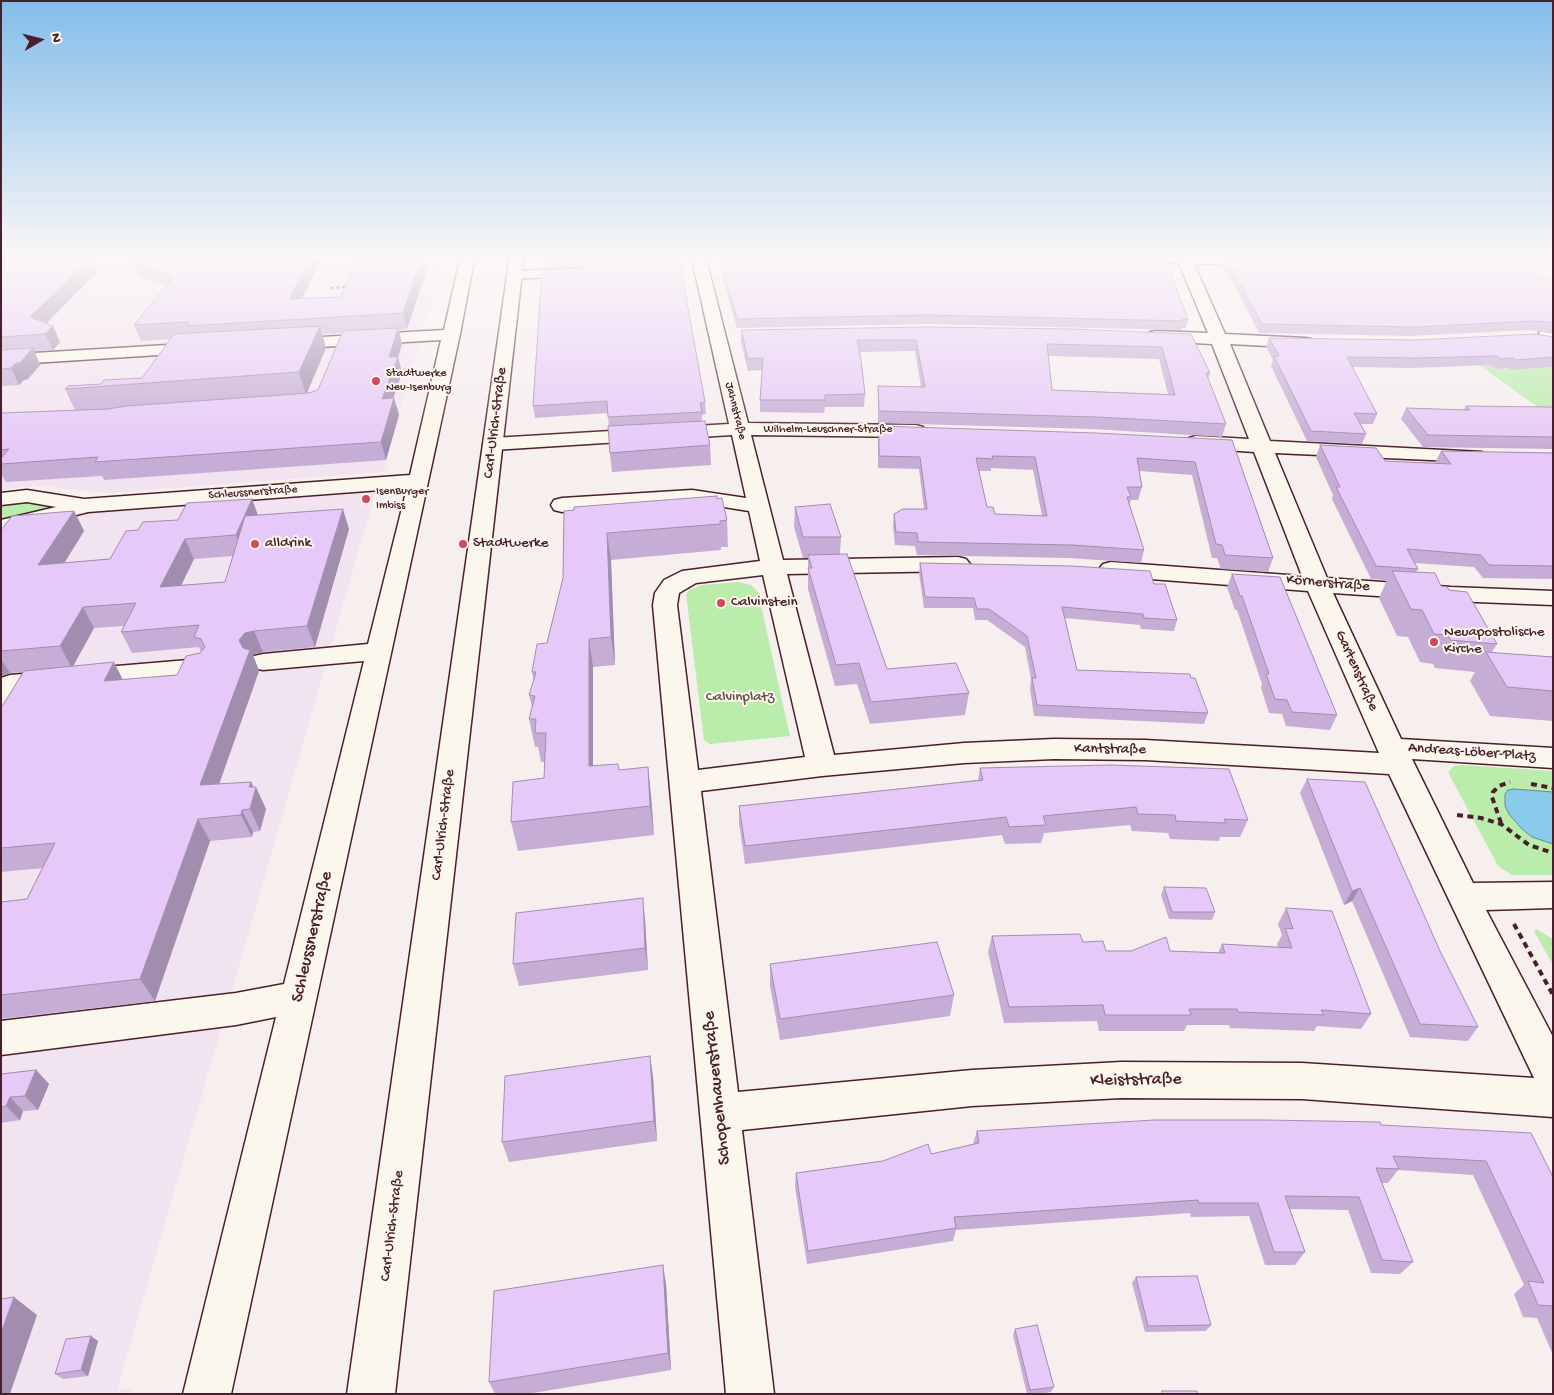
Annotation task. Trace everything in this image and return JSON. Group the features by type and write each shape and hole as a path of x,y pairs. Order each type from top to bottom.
{"street":[{"name":"Schleussnerstraße","path":"207,1394 455,320"},
{"name":"Carl-Ulrich-Straße","path":"371,1394 508,320"},
{"name":"Jahnstraße","path":"713,320 773,567"},
{"name":"Gartenstraße","path":"1211,320 1317,583 1394,756 1553,1076"},
{"path":"1543,338 1553,320"},
{"path":"271,344 337,348 452,334"},
{"path":"717,335 737,334"},
{"path":"1141,335 1321,343"},
{"path":"1,360 212,348"},
{"name":"Wilhelm-Leuschner-Straße","path":"493,444 740,429 938,431"},
{"path":"1177,441 1400,454 1494,456"},
{"name":"Schleussnerstraße","path":"1,528 88,505 419,481"},
{"name":"Schleussnerstraße","path":"1,499 27,496 88,505"},
{"path":"562,505 692,496 758,506"},
{"path":"773,567 822,766 685,782 665,605 667,593 673,585 690,576 773,567 870,564 976,564"},
{"name":"Körnerstraße","path":"1087,568 1317,583 1442,594 1553,598"},
{"path":"263,662 379,651"},
{"path":"1,697 10,684 200,667"},
{"name":"Kantstraße","path":"822,766 964,753 1054,749 1394,756"},
{"name":"Andreas-Löber-Platz","path":"1394,756 1553,758"},
{"name":"Schopenhauerstraße","path":"685,782 750,1394"},
{"path":"1463,897 1553,895"},
{"path":"1,1038 236,1009 299,997"},
{"name":"Kleiststraße","path":"721,1113 972,1088 1121,1080 1302,1081 1553,1098"}],"path":[{"path":"1501,824 1492,797 1493,792 1499,786 1515,782"},
{"path":"1525,782 1553,788"},
{"path":"1456,815 1481,818 1501,824 1529,845 1553,853"},
{"path":"1516,928 1553,995"}],"shaded area":[{"path":"1,320 425,320 421,330 1,354"},
{"path":"419,342 384,470 381,472 109,493 41,486 1,490 1,365"},
{"path":"376,490 117,1390 131,1388 135,1394 1,1394 1,538 91,512"}],"green space":[{"path":"1479,346 1497,369 1508,368 1512,370 1553,367 1553,418 1480,366"},
{"path":"19,502 50,506 47,509 1,522 1,505"},
{"name":"Calvinplatz","path":"739,582 751,585 758,592 790,736 710,744 704,740 686,594 689,590 702,585"},
{"path":"1454,766 1553,771 1553,875 1512,875 1498,866 1448,772"},
{"path":"1536,929 1553,939 1553,965 1534,931"}],"water":[{"path":"1508,790 1553,792 1553,844 1532,837 1509,814 1505,806 1505,794"}],"building":[{"path":"1,320 38,320 53,326 45,334 1,337"},
{"path":"138,320 285,320 187,326 189,322 134,325"},
{"path":"539,320 690,320 705,402 700,403 702,412 608,417 607,401 533,406"},
{"path":"1145,320 1183,320 1183,321"},
{"path":"1260,320 1553,320 1553,323 1535,321 1415,327 1262,324"},
{"path":"320,326 299,372 65,389 68,386 101,384 104,380 142,378 174,334"},
{"path":"928,327 1072,329 1191,334 1210,373 1206,373 1226,424 1096,417 879,411 878,386 925,387 916,340 857,340 865,394 825,395 825,400 760,400 763,358 748,359 741,330","holes":["1047,344 1162,347 1175,395 1052,390"]},
{"path":"398,328 389,357 398,357 382,399 394,398 381,442 95,462 98,457 1,464 1,458 9,449 1,450 1,413 108,409 309,393 318,390 343,331"},
{"path":"1536,334 1553,337 1553,357 1516,360 1513,358 1501,359 1496,356 1347,357 1377,414 1354,413 1366,434 1311,431 1274,356 1279,356 1269,338 1415,340"},
{"path":"33,348 20,363 16,363 11,368 1,369 1,350"},
{"path":"1466,406 1551,407 1553,409 1553,437 1428,435 1406,408 1470,410"},
{"path":"705,421 710,445 610,453 608,426"},
{"path":"879,426 1096,433 1232,440 1273,558 1225,555 1222,545 1216,544 1195,462 1137,458 1142,487 1127,487 1131,497 1127,497 1144,550 1072,545 918,542 917,533 896,532 894,514 903,509 927,509 920,457 879,456","holes":["992,456 1035,457 1047,516 995,514 993,507 987,507 976,458 993,459"]},
{"path":"1320,445 1376,448 1385,461 1451,464 1441,451 1553,453 1553,566 1489,565 1481,555 1407,549 1418,569 1376,566 1336,487 1340,487"},
{"path":"717,496 717,499 722,498 727,520 720,521 720,524 607,533 611,637 589,639 589,766 618,764 619,770 648,767 650,806 511,822 513,782 544,778 546,733 535,733 536,719 529,719 535,696 529,695 536,672 532,672 537,644 547,643 563,578 564,511 574,510 574,507"},
{"path":"252,499 236,535 185,539 160,587 225,582 245,516 343,509 307,626 254,631 245,633 239,640 243,648 250,650 200,785 251,782 249,787 256,787 250,809 242,810 241,815 198,819 140,979 1,995 1,902 27,899 55,843 1,848 1,708 24,671 114,662 104,681 177,675 186,656 200,653 205,647 201,639 194,637 199,625 121,632 136,603 83,607 60,646 1,651 1,530 12,516 74,511 38,565 110,559 126,531 138,530 143,522 178,520 187,503"},
{"path":"830,504 841,537 803,537 795,507"},
{"path":"847,554 887,669 956,663 969,693 871,702 859,663 836,665 808,568 812,568 808,555"},
{"path":"920,563 1071,566 1150,571 1154,584 1165,584 1177,620 1144,618 1143,614 1062,607 1077,670 1190,674 1191,678 1195,678 1208,713 1037,705 1032,678 1036,678 1027,636 989,609 977,609 974,598 925,597"},
{"path":"1392,571 1435,573 1441,586 1447,587 1449,590 1467,592 1497,644 1450,640 1448,635 1434,634 1422,610 1411,609"},
{"path":"1232,574 1280,577 1337,715 1292,712 1287,700 1275,699 1266,674 1269,674 1242,596 1240,596"},
{"path":"1486,652 1553,657 1553,691 1507,687"},
{"path":"1110,765 1229,769 1248,820 1224,819 1226,823 1176,821 1175,815 1138,814 1136,807 1043,816 1046,825 1009,827 1006,817 745,846 739,806 983,780 980,768"},
{"path":"1307,779 1365,782 1440,951 1478,1027 1420,1024 1360,888 1352,891"},
{"path":"1164,887 1206,888 1215,912 1172,912"},
{"path":"643,898 645,948 513,964 516,913"},
{"path":"1286,908 1332,911 1371,1014 1321,1010 1324,1015 1238,1012 1237,1009 1189,1009 1191,1015 1105,1015 1103,1005 1009,1007 992,936 1080,934 1083,942 1103,941 1106,951 1131,951 1166,937 1170,951 1225,953 1222,944 1292,948 1285,928 1293,929"},
{"path":"937,942 954,995 780,1019 770,964"},
{"path":"650,1056 654,1121 502,1142 505,1076"},
{"path":"36,1070 25,1096 10,1097 6,1106 1,1107 1,1074"},
{"path":"1155,1120 1380,1122 1381,1125 1531,1133 1553,1177 1553,1306 1538,1305 1528,1281 1544,1283 1486,1161 1393,1156 1399,1169 1376,1168 1413,1262 1382,1260 1359,1197 1285,1196 1305,1252 1274,1252 1258,1203 1199,1203 1198,1200 954,1217 956,1228 808,1251 796,1173 883,1161 928,1144 931,1154 979,1143 977,1131"},
{"path":"663,1265 668,1353 489,1382 494,1291"},
{"path":"1197,1276 1211,1325 1148,1326 1136,1277"},
{"path":"14,1297 1,1333 1,1299"},
{"path":"1037,1325 1054,1387 1030,1390 1015,1329"},
{"path":"91,1336 81,1370 55,1374 66,1339"},
{"path":"1162,1391 1197,1391 1198,1394 1162,1394"}],"place":[{"name":"Stadtwerke Neu-Isenburg","path":"376,381"},
{"name":"IsenBurger Imbiss","path":"366,499"},
{"name":"alldrink","path":"255,544"},
{"name":"Stadtwerke","path":"463,544"},
{"name":"Calvinstein","path":"721,603"},
{"name":"Neuapostolische Kirche","path":"1434,642"}]}
